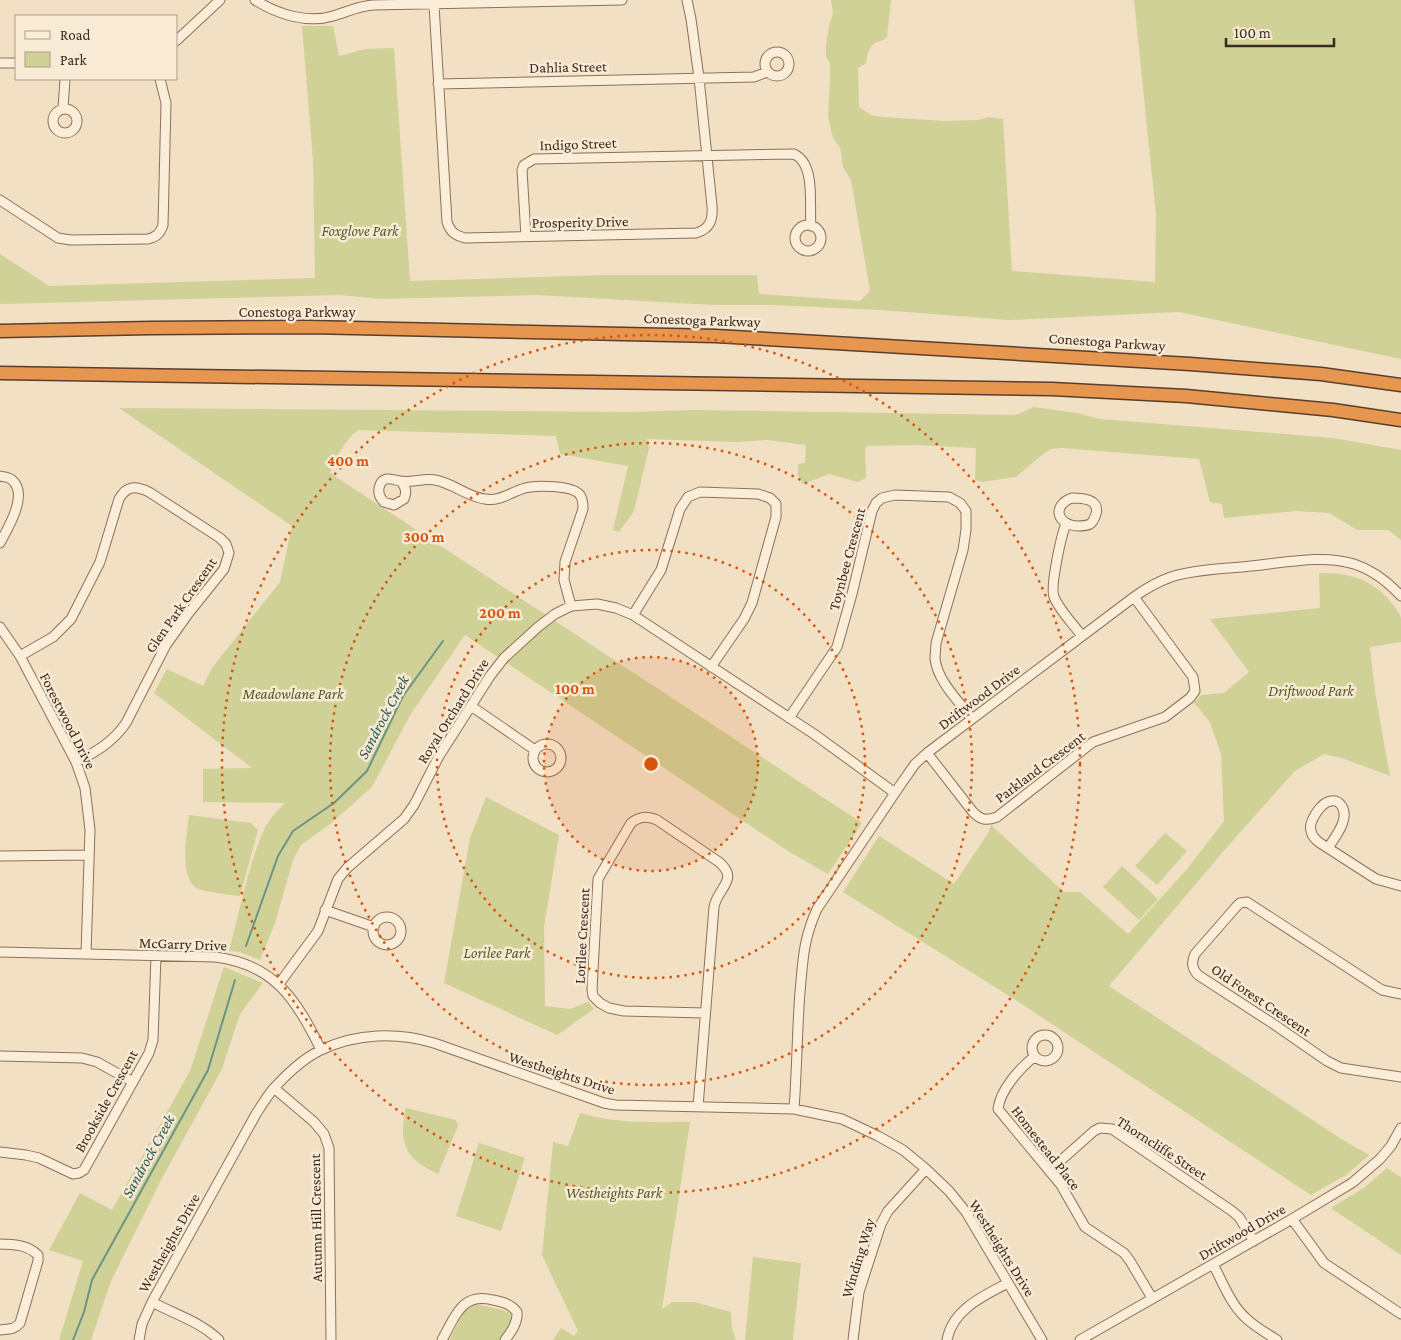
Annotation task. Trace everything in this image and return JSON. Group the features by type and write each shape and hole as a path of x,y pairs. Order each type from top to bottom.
{"highway":[{"name":"Conestoga Parkway","path":"0,331 150,328 309,328 716,336 1200,364 1321,374 1401,385"},
{"path":"0,372 1052,389 1186,396 1333,410 1401,420"}],"street":[{"path":"178,39 220,0"},
{"path":"255,0 283,14 304,18 325,18 361,3 434,5 622,0"},
{"name":"Prosperity Drive","path":"434,5 447,222 450,231 456,236 465,238 526,237 701,232 707,228 712,214 699,78 687,0"},
{"path":"0,63 15,63"},
{"name":"Dahlia Street","path":"438,84 754,77 767,72"},
{"path":"63,108 65,80"},
{"path":"0,200 49,232 64,239 148,239 155,237 161,231 163,225 166,103 160,80"},
{"path":"706,155 786,154 798,156 804,162 808,173 811,226"},
{"name":"Indigo Street","path":"526,237 522,170 524,165 534,159 706,155"},
{"path":"0,476 11,479 18,489 18,502 10,525 0,543"},
{"path":"400,481 436,480 448,483 474,497 485,500 502,498 531,487 567,488 580,494 584,509 565,562 564,580 571,606"},
{"name":"Glen Park Crescent","path":"20,656 53,637 71,619 100,562 119,499 129,487 138,487 149,492 220,538 226,544 229,553 224,569 166,645 118,735 105,746 76,762"},
{"path":"633,615 661,570 680,509 688,497 700,492 758,494 770,498 776,504 776,517 752,603 744,619 711,667"},
{"name":"Toynbee Crescent","path":"789,718 837,647 872,511 876,503 882,498 895,495 948,497 960,503 966,511 963,550 936,643 935,658 944,682 972,719"},
{"path":"1066,524 1062,534 1053,594 1059,606 1082,636"},
{"name":"Driftwood Drive","path":"794,1109 804,946 809,927 817,909 894,793 911,770 927,753 1134,597 1161,581 1183,574 1326,560 1340,561 1367,569 1386,580 1401,596"},
{"name":"Parkland Crescent","path":"927,753 973,812 980,818 989,820 996,817 1093,742 1165,717 1190,698 1195,691 1193,677 1134,597"},
{"name":"Royal Orchard Drive","path":"279,984 318,931 338,879 347,868 404,819 414,804 438,756 490,676 504,658 538,627 555,614 571,606 597,604 616,608 633,615 814,734 894,793"},
{"name":"Forestwood Drive","path":"0,627 20,656 76,762 88,800 89,855 86,954"},
{"path":"471,706 535,750"},
{"path":"1328,848 1337,836 1345,813 1343,807 1338,802 1330,800 1324,804 1310,824 1314,838 1328,848 1376,879 1401,886"},
{"name":"Lorilee Crescent","path":"698,1107 714,902 727,882 728,874 719,862 657,820 650,817 641,817 632,823 601,871 598,879 593,996 609,1008 624,1011 705,1013"},
{"path":"0,856 89,855"},
{"name":"Old Forest Crescent","path":"1401,994 1382,990 1247,902 1240,903 1236,907 1195,954 1192,963 1193,969 1198,975 1326,1061 1341,1068 1401,1077"},
{"path":"325,910 374,927"},
{"name":"McGarry Drive","path":"0,952 229,958 264,972 279,984 293,1000 307,1022 320,1050"},
{"name":"Brookside Crescent","path":"0,1152 39,1158 68,1172 79,1173 88,1164 149,1053 153,1040 156,956"},
{"name":"Westheights Drive","path":"139,1340 142,1324 152,1302 256,1114 274,1088 293,1069 320,1050 351,1040 387,1035 413,1037 604,1103 616,1105 794,1109 835,1117 858,1126 902,1150 926,1168 948,1190 966,1212 1042,1340"},
{"path":"0,1056 82,1058 97,1062 133,1082"},
{"name":"Homestead Place","path":"1035,1056 1021,1067 1001,1097 998,1109 1061,1185 1085,1227 1124,1253 1152,1298"},
{"name":"Autumn Hill Crescent","path":"274,1088 314,1122 324,1134 329,1148 332,1340"},
{"name":"Thorncliffe Street","path":"1049,1171 1094,1131 1100,1128 1112,1130 1232,1211 1239,1217 1254,1241"},
{"name":"Driftwood Drive","path":"1080,1340 1352,1183 1366,1172 1391,1146 1401,1128"},
{"name":"Winding Way","path":"854,1340 859,1292 881,1224 888,1211 926,1168"},
{"path":"1292,1219 1324,1263 1401,1314"},
{"path":"0,1244 27,1247 38,1255 38,1261 20,1322 12,1329 0,1330"},
{"path":"1213,1264 1230,1298 1239,1311 1248,1320 1277,1340"},
{"path":"947,1340 957,1318 968,1305 1008,1283"},
{"path":"442,1340 467,1301 487,1298 510,1305 517,1312 518,1318 516,1323 505,1340"},
{"path":"152,1302 191,1320 211,1332 219,1340"}],"green space":[{"name":"Foxglove Park","path":"831,0 891,0 887,37 871,47 866,63 858,68 859,107 871,115 883,117 944,121 979,120 989,117 1003,119 1012,271 1155,282 1156,215 1134,0 1401,0 1401,359 1179,312 1010,320 881,310 773,305 714,305 536,295 379,299 340,295 0,304 0,254 49,286 315,278 313,160 302,26 333,26 339,56 366,49 394,48 410,281 604,275 757,275 759,294 860,301 870,291 851,180 843,167 840,147 833,138 828,116 830,63 826,57 826,44 833,13"},
{"name":"Meadowlane Park","path":"1034,407 1077,413 1100,419 1333,438 1401,450 1401,540 1388,530 1357,530 1329,513 1296,511 1224,518 1222,504 1210,502 1199,459 1062,448 1051,449 1016,477 982,482 975,480 976,448 916,445 868,446 865,448 866,478 858,482 829,474 803,484 798,475 798,464 805,463 806,445 767,440 736,442 647,439 649,448 634,511 619,532 613,530 628,466 560,454 556,436 359,430 345,443 330,473 862,823 828,874 788,851 465,635 410,715 372,787 329,825 301,845 293,860 275,923 260,960 240,952 229,951 248,874 258,844 268,823 285,803 203,802 203,769 252,768 154,693 167,669 203,686 212,668 280,582 292,526 119,408 628,412 694,410 1016,415"},
{"name":"Driftwood Park","path":"1319,573 1339,574 1367,582 1383,593 1395,607 1401,618 1401,642 1370,647 1375,692 1390,776 1342,758 1324,754 1295,771 1234,839 1109,986 1343,1140 1369,1155 1346,1175 1311,1195 1011,997 843,892 879,836 954,884 989,832 991,825 1064,892 1080,892 1128,934 1188,868 1224,821 1221,754 1210,722 1194,703 1201,695 1224,693 1249,672 1210,619 1320,608"},
{"name":"Lorilee Park","path":"486,797 559,835 544,927 545,1006 570,1009 588,1002 594,1009 557,1035 444,983 470,838"},
{"path":"189,815 251,823 258,830 240,896 198,889 192,883 188,875 185,855"},
{"path":"1165,833 1187,851 1157,885 1135,866"},
{"path":"1122,866 1158,899 1139,920 1103,887"},
{"path":"224,967 263,983 240,1014 222,1069 161,1180 111,1281 91,1340 59,1340 83,1261 49,1250 80,1193 112,1210 190,1071"},
{"path":"406,1108 456,1120 458,1126 438,1174 418,1162 411,1156 407,1148 403,1131"},
{"name":"Westheights Park","path":"580,1113 621,1121 690,1122 662,1309 672,1302 694,1302 731,1312 732,1328 736,1340 553,1340 561,1328 574,1336 578,1331 542,1255 553,1142 568,1146"},
{"path":"479,1143 525,1158 501,1231 456,1216"},
{"path":"1387,1168 1401,1177 1401,1255 1331,1208 1365,1187"},
{"path":"753,1257 801,1263 793,1340 745,1340"},
{"path":"476,1304 511,1312 514,1315 514,1320 501,1340 449,1340 466,1308"}],"waterway":[{"name":"Sandrock Creek","path":"246,946 278,856 293,831 334,803 367,771 403,696 443,641"},
{"name":"Sandrock Creek","path":"73,1340 84,1312 92,1280 208,1070 235,980"}]}
